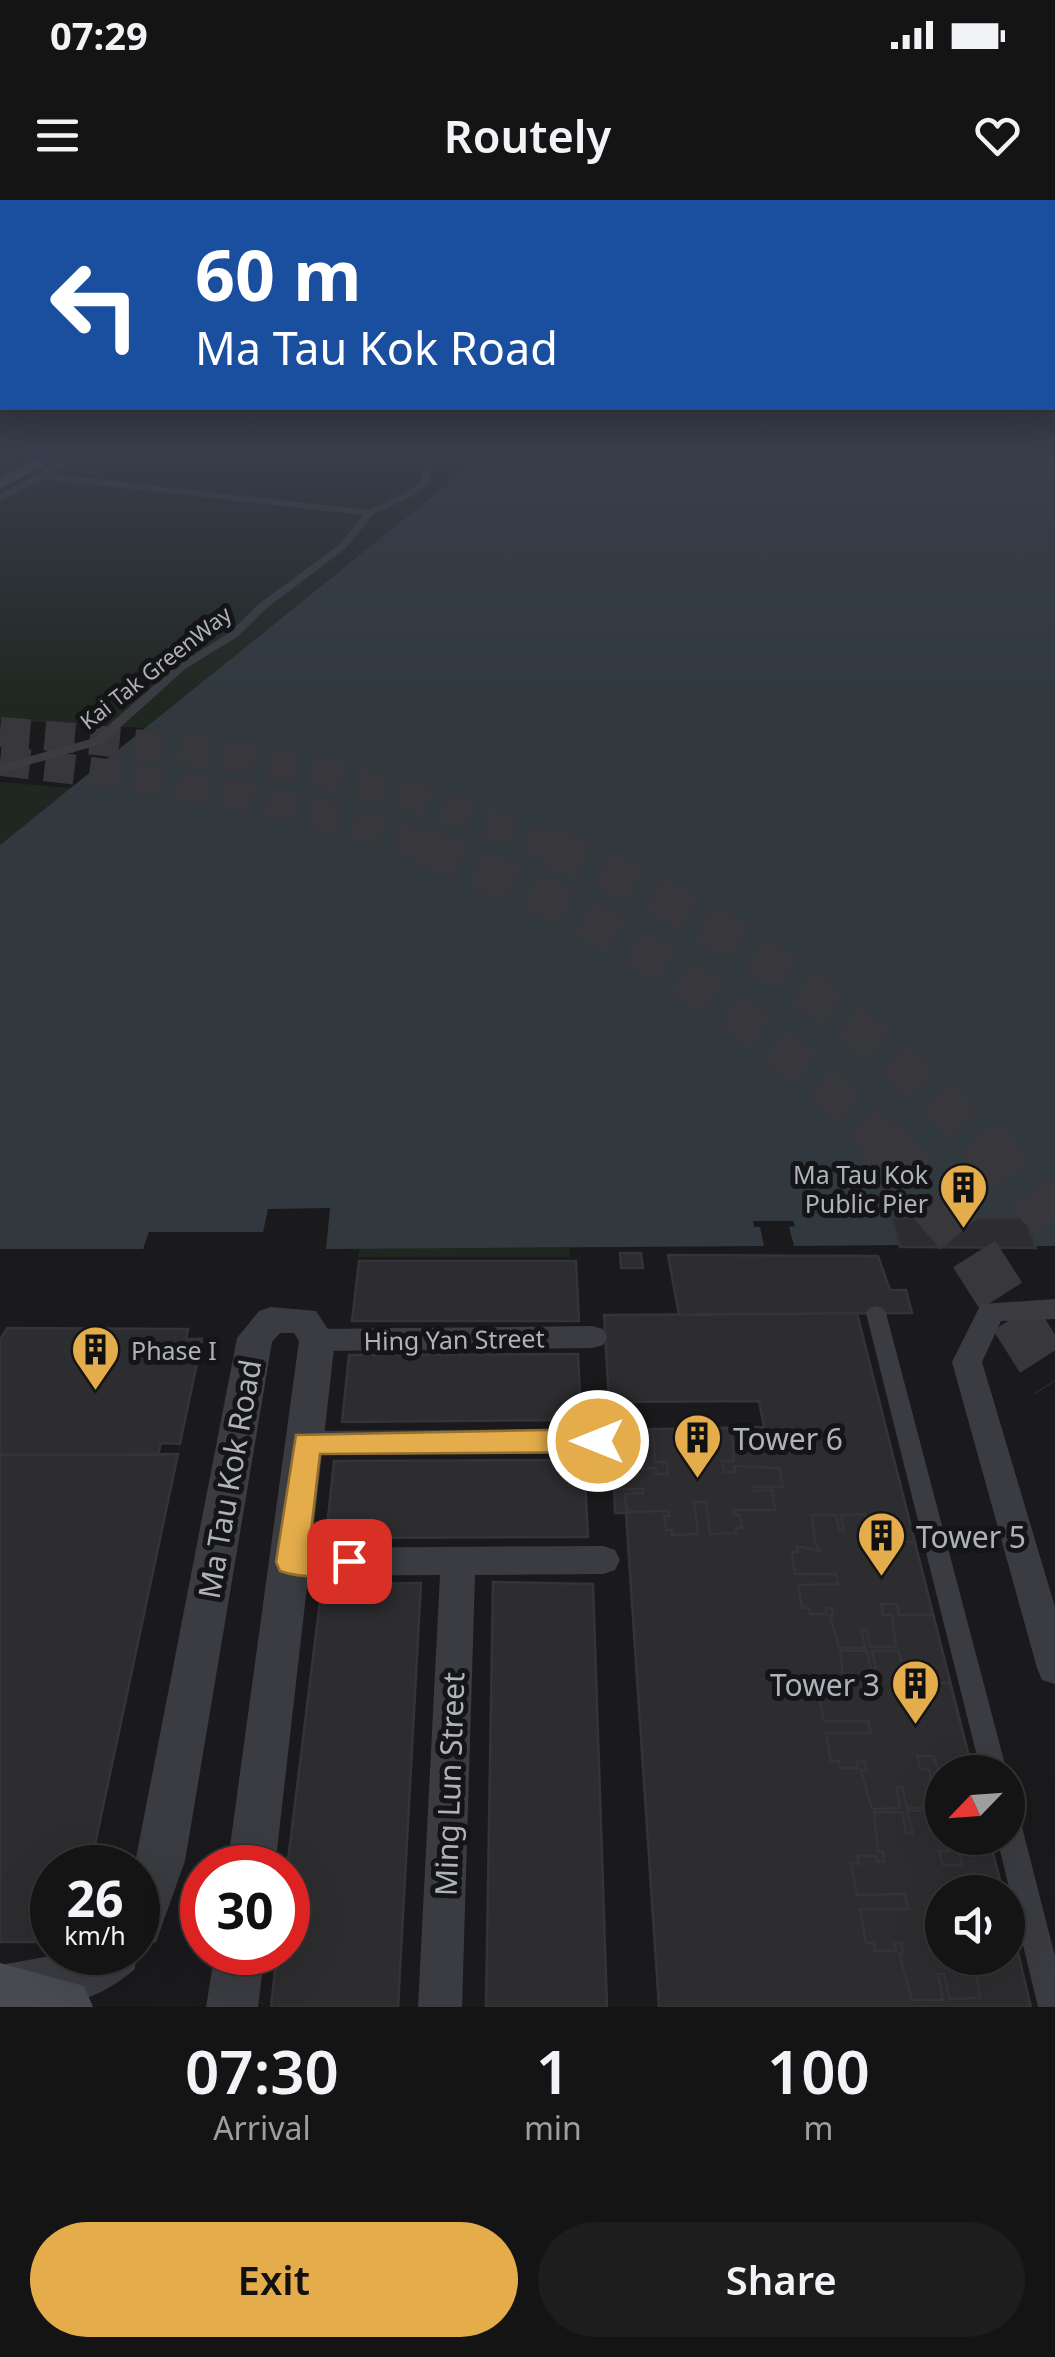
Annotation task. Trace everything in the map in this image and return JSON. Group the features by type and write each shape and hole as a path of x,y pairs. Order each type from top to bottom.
{"main road":[{"path":"0,1993 14,2007"},
{"path":"0,1993 63,2007"}],"street":[{"name":"Kai Tak GreenWay","path":"0,769 98,741 181,668 233,635 264,604 342,547 353,533"},
{"path":"1055,1310 990,1310 968,1362 1055,1668"},
{"path":"876,1313 990,1755"},
{"name":"Ma Tau Kok Road","path":"160,1864 255,1338 271,1320 304,1320 316,1340"},
{"name":"Hing Yan Street","path":"316,1340 592,1338"},
{"path":"254,1845 292,1562 316,1340"},
{"path":"306,1443 598,1441"},
{"name":"Ming Lun Street","path":"440,2007 458,1560"},
{"path":"292,1562 603,1560"},
{"path":"1015,1855 1053,2007"},
{"path":"0,1993 58,1987 88,1975"},
{"path":"232,2007 237,1975"}],"shaded area":[{"path":"0,533 386,533 145,728 0,720"},
{"path":"386,533 1055,533 1055,1246 1035,1246 1025,1218 893,1218 899,1245 794,1246 789,1227 795,1226 793,1221 753,1221 754,1227 760,1227 764,1246 326,1249 330,1208 268,1209 263,1232 149,1232 143,1249 0,1249 0,845"},
{"path":"0,782 71,788 0,845"},
{"path":"360,1248 569,1248 570,1257 358,1257"}],"building":[{"name":"Ma Tau Kok Public Pier","path":"892,1218 1025,1218 1036,1248 900,1247"},
{"path":"620,1253 641,1253 643,1268 621,1268"},
{"path":"668,1255 878,1256 890,1290 906,1290 912,1313 679,1315"},
{"path":"359,1261 576,1261 579,1321 352,1321"},
{"path":"857,1313 969,1755 925,1755 925,1855 993,1855 999,1875 925,1875 925,1975 1023,1975 1031,2007 659,2007 626,1513 615,1513 612,1430 764,1427 759,1401 609,1402 604,1315"},
{"name":"Phase I","path":"7,1328 188,1329 186,1339 202,1339 180,1444 161,1443 158,1455 0,1455 0,1340"},
{"path":"578,1354 581,1420 342,1422 349,1355"},
{"name":"Tower 6","path":"731,1428 734,1461 722,1461 724,1472 735,1472 734,1466 779,1468 783,1487 753,1487 754,1491 772,1490 775,1510 733,1510 734,1515 740,1515 742,1528 736,1528 736,1533 710,1534 706,1502 694,1502 698,1534 672,1535 672,1530 666,1530 664,1516 669,1516 669,1511 627,1512 625,1494 643,1493 643,1489 614,1489 613,1471 656,1468 656,1474 668,1474 667,1462 655,1462 653,1429"},
{"path":"178,1454 95,1845 30,1845 30,1942 0,1942 0,1455"},
{"path":"584,1460 588,1537 326,1538 334,1461"},
{"name":"Tower 5","path":"865,1514 875,1543 866,1543 869,1554 885,1553 882,1542 915,1542 933,1615 899,1615 897,1604 881,1604 883,1615 892,1615 896,1647 870,1647 867,1630 861,1630 865,1648 839,1648 830,1616 832,1608 826,1608 826,1614 810,1614 809,1608 802,1608 798,1585 838,1584 836,1574 795,1574 792,1552 798,1552 797,1546 820,1551 815,1544 812,1515 836,1515 839,1530 844,1530 841,1515"},
{"path":"493,1582 593,1584 607,2007 486,2007"},
{"path":"421,1583 398,2007 271,2007 274,1975 310,1975 310,1845 290,1845 322,1585"},
{"name":"Tower 3","path":"840,1651 867,1651 871,1669 876,1669 872,1651 898,1651 909,1684 900,1684 903,1696 920,1696 917,1683 950,1683 968,1755 917,1756 920,1769 925,1769 925,1807 907,1808 902,1787 897,1787 900,1808 872,1809 861,1770 866,1770 864,1761 857,1762 858,1768 840,1768 839,1761 831,1761 826,1733 871,1733 868,1721 824,1721 819,1695 826,1694 825,1688 850,1693 844,1685"},
{"path":"907,1811 925,1811 925,1855 940,1855 943,1865 962,1865 959,1855 994,1855 999,1875 925,1875 925,1975 938,1975 943,2000 912,2000 899,1953 903,1954 902,1943 894,1943 896,1951 875,1951 874,1943 866,1943 860,1909 908,1909 905,1894 857,1895 851,1863 859,1864 857,1856 876,1856 877,1862 884,1862 883,1852 878,1852 874,1812 902,1812 906,1833 913,1833"},
{"path":"944,1975 977,1975 980,1998 950,1999"}],"tunnel":[{"path":"0,732 189,751 302,769 398,793 555,849"},
{"path":"0,761 110,774 272,803 430,849"},
{"path":"423,847 552,902 669,968 778,1047 880,1139"},
{"path":"548,847 667,902 780,971 885,1051 980,1141"},
{"path":"978,1138 1055,1219"},
{"path":"880,1139 966,1241 1055,1381"}],"place":[{"name":"Ma Tau Kok Public Pier","path":"963,1230"},
{"name":"Phase I","path":"96,1392"},
{"name":"Tower 6","path":"698,1480"},
{"name":"Tower 5","path":"881,1578"},
{"name":"Tower 3","path":"915,1726"}],"route":[{"path":"349,1561 292,1562 306,1443 598,1441"}]}
